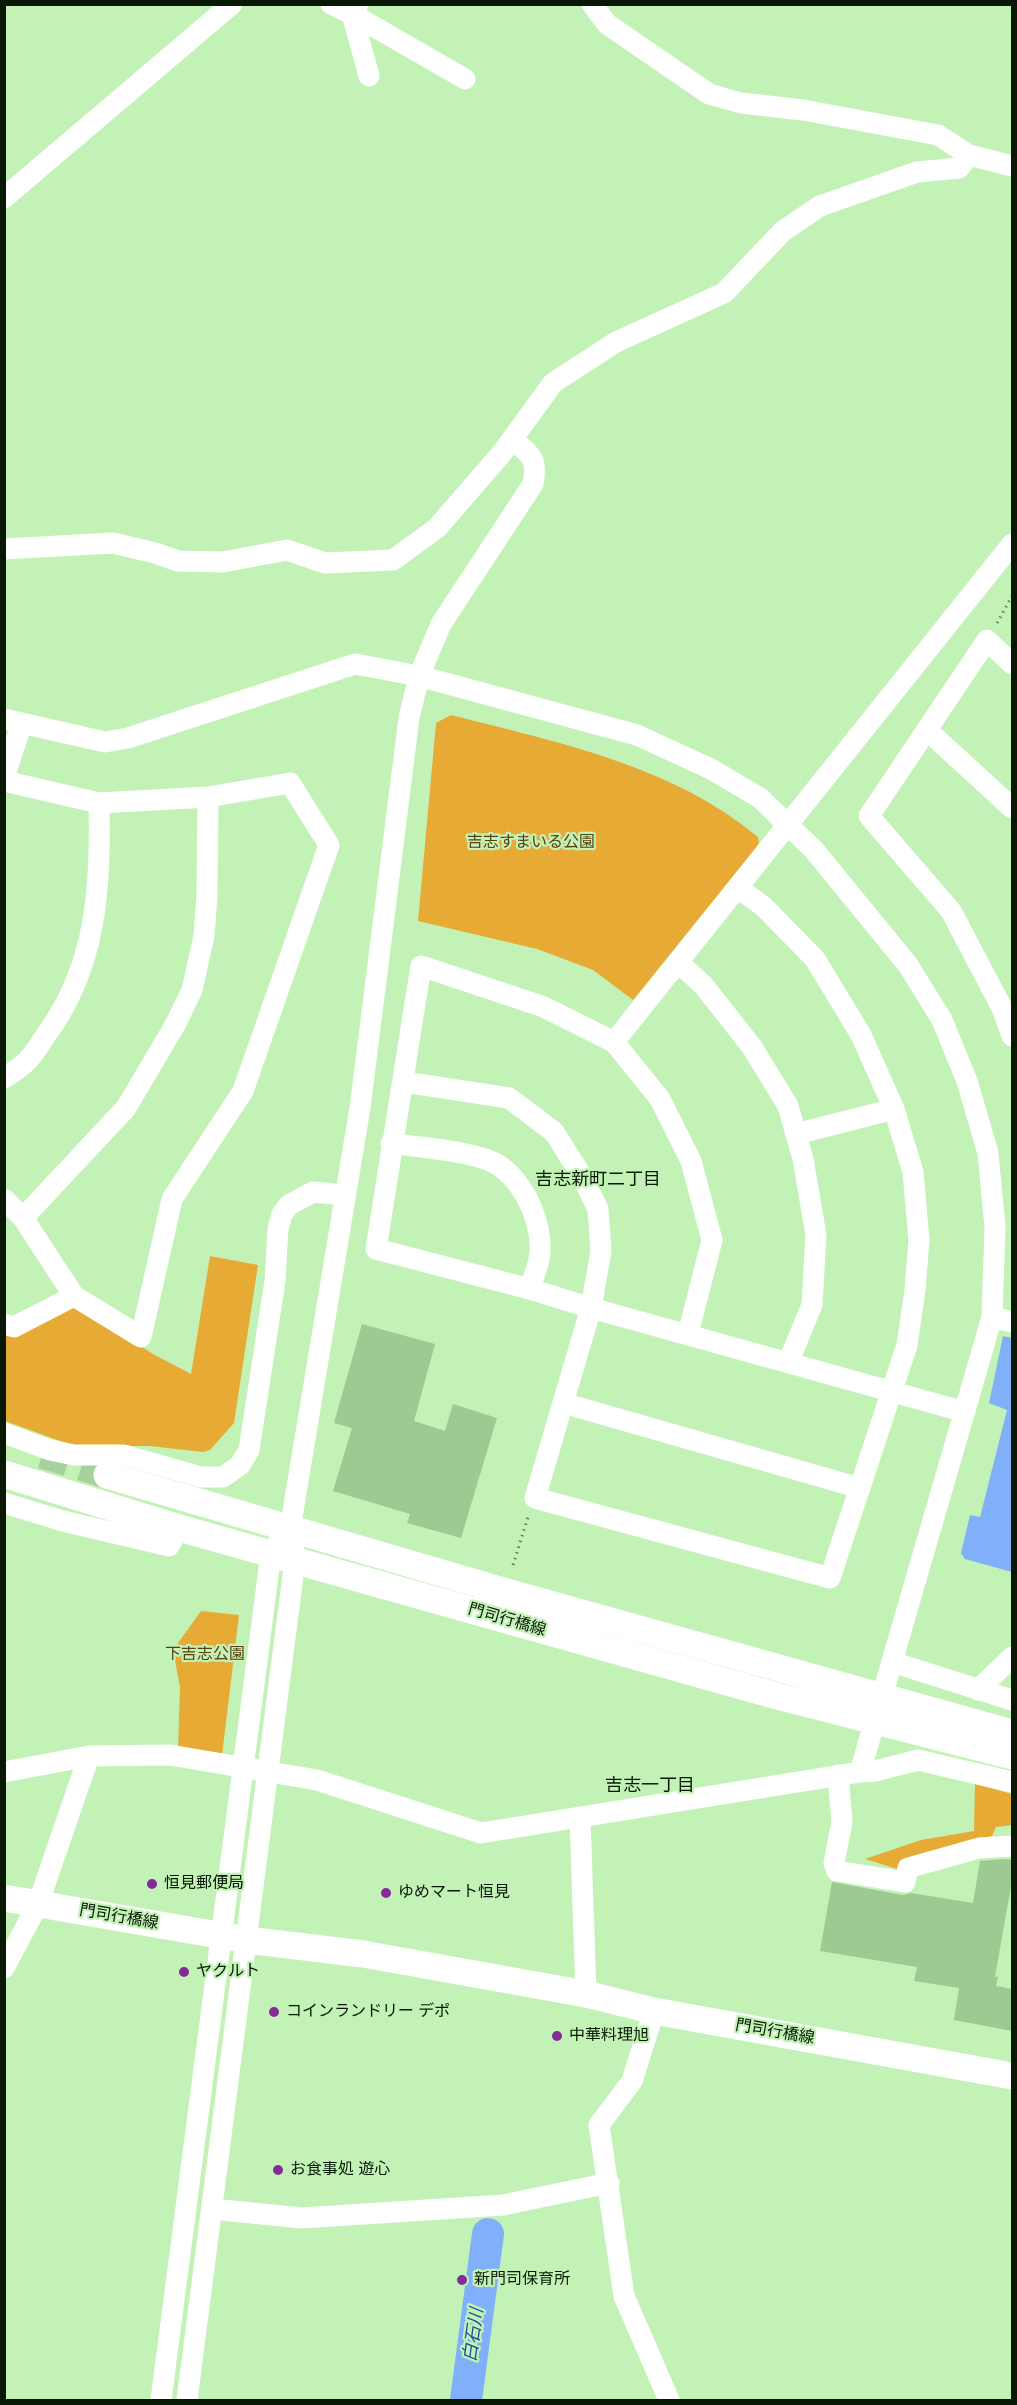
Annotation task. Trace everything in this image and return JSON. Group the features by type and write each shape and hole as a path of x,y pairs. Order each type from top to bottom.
{"main road":[{"name":"門司行橋線","path":"4,1474 179,1528 766,1693 877,1708 1012,1733"},
{"name":"門司行橋線","path":"107,1475 290,1528 877,1708 1012,1756"},
{"name":"門司行橋線","path":"4,1898 234,1937 363,1954 586,1994 654,2011 1012,2076"}],"street":[{"path":"4,198 232,4"},
{"path":"331,4 355,9 465,79"},
{"path":"592,4 607,24 709,94 741,103 803,110 938,135 969,155 1012,166"},
{"path":"355,9 369,76"},
{"path":"4,549 113,543 178,561 223,562 287,550 326,563 393,560 437,528 512,439 553,384 616,342 724,293 783,231 819,206 917,172 959,168 969,155"},
{"path":"187,2400 212,2209 234,1937 242,1767 290,1528 360,1108 409,718 419,676 441,624 533,484 537,467 532,455 512,439"},
{"path":"614,1042 1012,544"},
{"path":"1012,664 987,640 869,816 951,911 1007,1006 1012,1036"},
{"path":"4,1199 23,1218 74,1296 141,1337 172,1199 243,1091 329,845 290,783 208,797 99,803 4,780 14,721 105,742 128,738 355,664 419,676 637,735 711,769 760,798 814,850 908,965 946,1030 967,1081 988,1153 995,1227 992,1317 860,1772"},
{"path":"927,730 1012,808"},
{"path":"23,1218 126,1108 176,1025 192,990 204,936 207,896 208,797"},
{"path":"4,1078 27,1061 52,1027 77,983 93,931 100,856 99,803"},
{"path":"404,1082 509,1098 554,1132 581,1175 598,1209 602,1251 591,1308 535,1498 830,1578 907,1345 919,1240 913,1172 894,1108 861,1035 815,959 763,906 738,888"},
{"path":"678,962 704,986 752,1047 788,1106 803,1159 816,1235 812,1305 788,1363"},
{"path":"688,1334 712,1240 691,1161 660,1099 614,1042 544,1006 421,966 404,1082 391,1143 376,1249 530,1289 591,1308 965,1412"},
{"path":"796,1134 894,1108"},
{"path":"391,1143 483,1158 507,1172 524,1195 538,1225 540,1254 530,1289"},
{"path":"4,1433 50,1450 74,1455 124,1455 201,1477 223,1477 240,1466 249,1450 275,1281 278,1229 282,1214 289,1205 313,1192 344,1195"},
{"path":"4,1324 14,1327 74,1296"},
{"path":"992,1317 1012,1322"},
{"path":"563,1403 860,1488"},
{"path":"4,1503 63,1521 169,1546 179,1528"},
{"path":"161,2400 234,1937 266,1773 283,1556"},
{"path":"978,1690 1012,1657"},
{"path":"892,1662 1012,1700"},
{"path":"4,1772 89,1756 170,1755 317,1780 480,1833 875,1771 918,1760 1012,1782"},
{"path":"4,1968 38,1904 89,1756"},
{"path":"838,1775 842,1822 834,1863 837,1871 905,1882 908,1868 979,1848 1012,1846"},
{"path":"580,1817 586,1994"},
{"path":"654,2011 632,2081 599,2125 624,2296 669,2400"},
{"path":"212,2209 314,2218 503,2205 609,2183"}],"path":[{"path":"987,640 1012,596"},
{"path":"513,1565 535,1498"}],"green space":[{"name":"吉志すまいる公園","path":"451,715 572,746 651,774 689,791 724,812 758,837 759,844 633,1000 593,970 537,949 418,921 436,723"},
{"path":"210,1256 258,1265 234,1423 210,1450 203,1452 150,1446 74,1446 5,1421 5,1333 67,1308 79,1307 153,1354 191,1374"},
{"name":"下吉志公園","path":"201,1611 239,1615 222,1755 178,1749 180,1687 173,1650"},
{"path":"975,1784 1012,1794 1012,1825 996,1827 992,1836 913,1860 897,1869 865,1859 921,1840 974,1831"}],"water":[{"path":"1003,1336 1012,1338 1012,1572 965,1559 961,1553 970,1515 980,1517 1007,1410 989,1403"}],"building":[{"path":"362,1324 435,1344 414,1421 445,1431 453,1404 497,1418 461,1538 407,1523 410,1514 333,1491 352,1428 334,1423"},
{"path":"1012,1860 1012,1886 995,1977 998,1977 996,1986 1012,1989 1012,2031 954,2020 959,1988 914,1981 917,1967 820,1951 832,1882 903,1895 911,1893 973,1903 980,1861"}],"waterway":[{"name":"白石川","path":"466,2400 488,2234"}],"tunnel":[{"path":"42,1455 107,1475"}],"place":[{"name":"恒見郵便局","path":"152,1884"},
{"name":"ゆめマート恒見","path":"386,1893"},
{"name":"ヤクルト","path":"184,1972"},
{"name":"コインランドリー デポ","path":"274,2012"},
{"name":"中華料理旭","path":"557,2036"},
{"name":"お食事処 遊心","path":"278,2170"},
{"name":"新門司保育所","path":"462,2280"}],"district":[{"name":"吉志新町二丁目","path":"598,1180"},
{"name":"吉志一丁目","path":"650,1786"}]}
